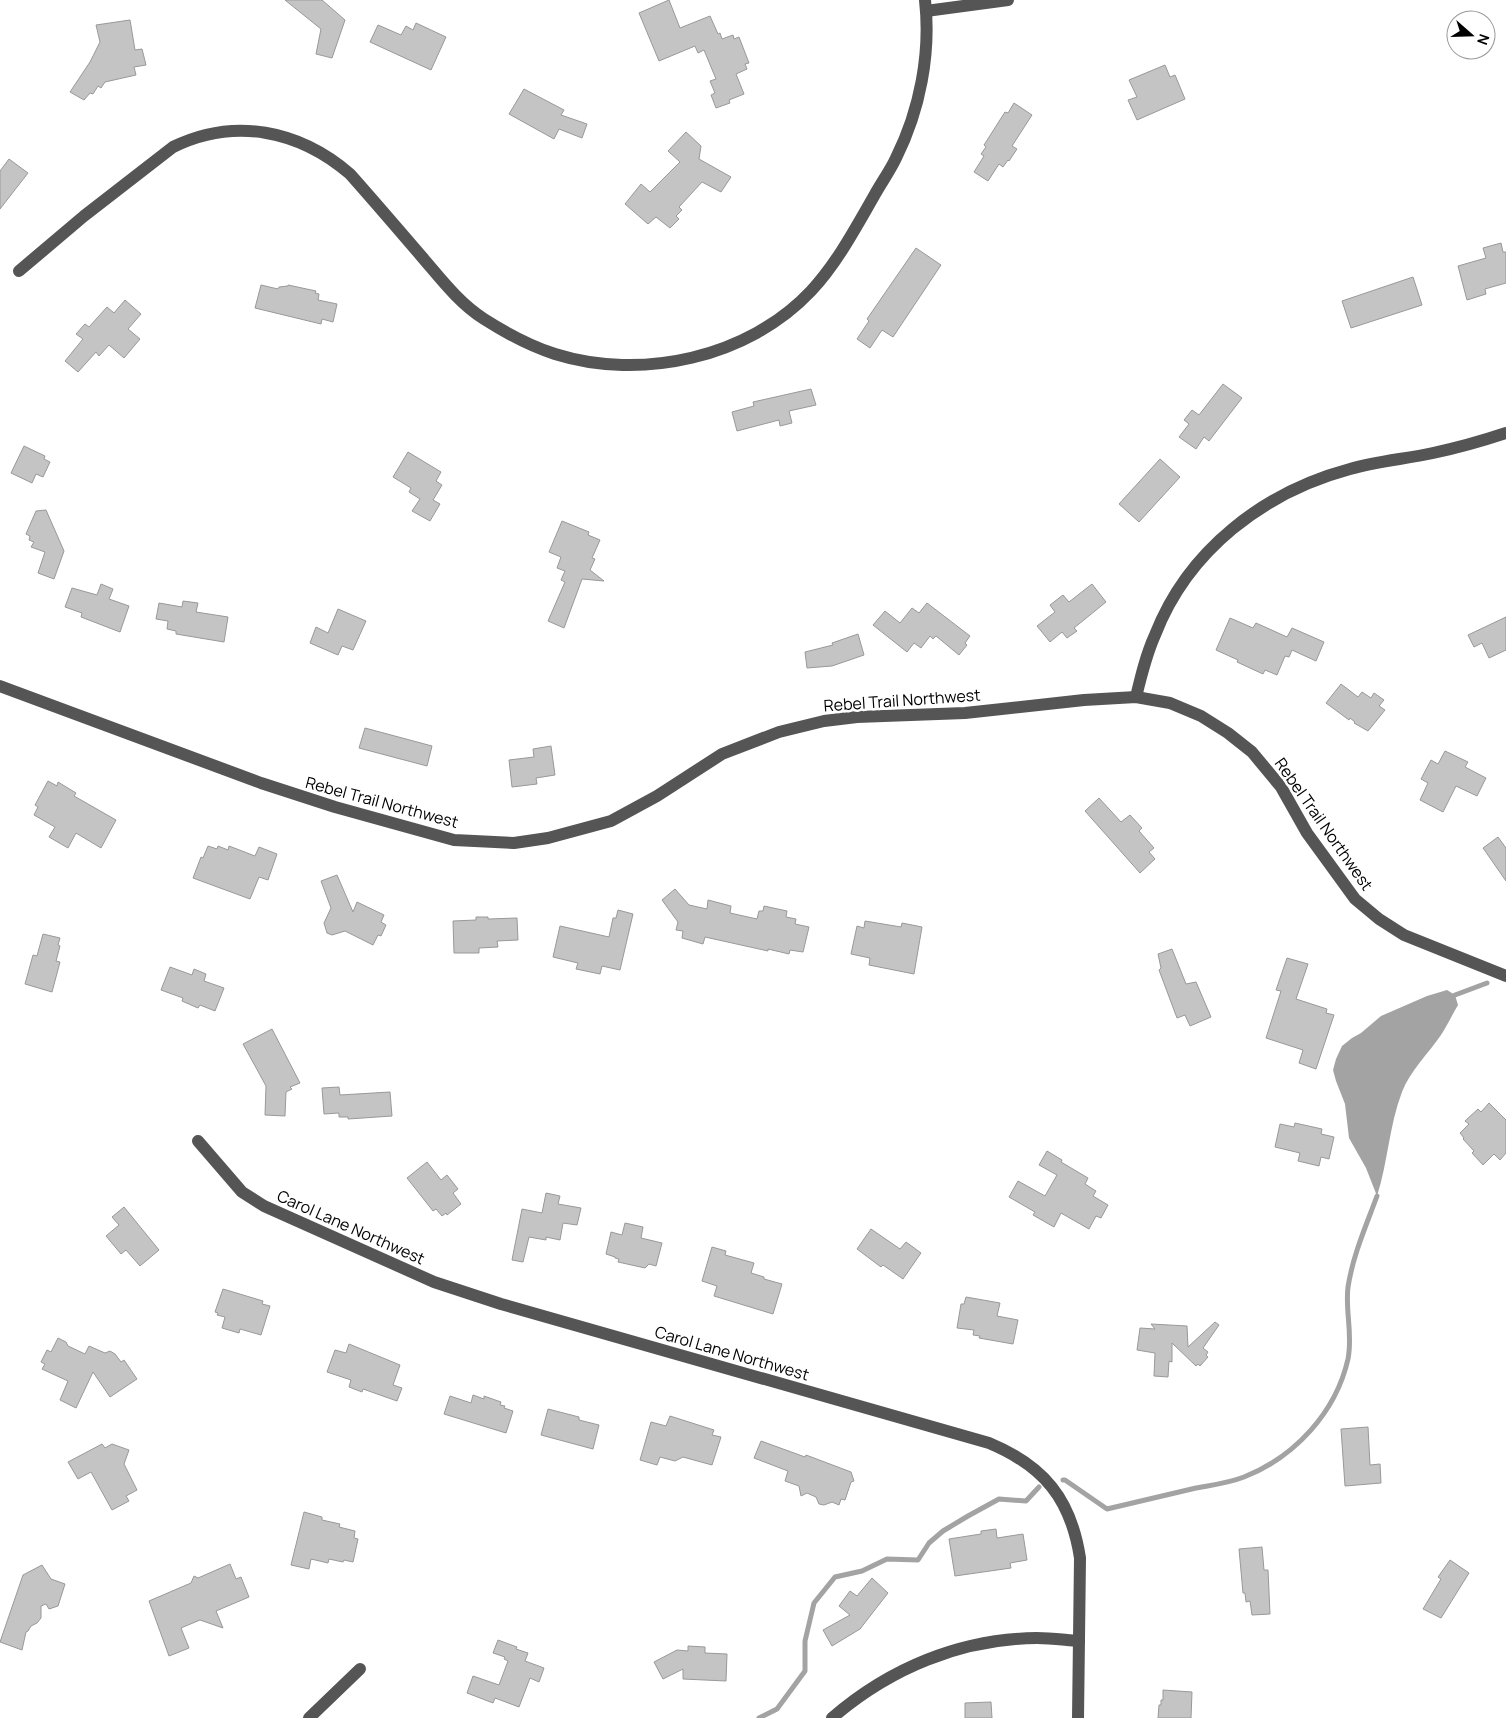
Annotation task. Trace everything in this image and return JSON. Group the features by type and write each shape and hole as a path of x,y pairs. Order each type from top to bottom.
{"street":[{"path":"19,270 84,216 173,147 188,139 209,133 230,130 251,131 299,142 319,151 338,164 350,174 456,296 482,318 524,342 556,354 601,364 652,365 698,356 742,340 776,321 811,292 839,257 896,158 910,123 920,92 924,70 926,5 1008,0"},
{"path":"1136,697 1155,634 1170,603 1215,544 1241,521 1270,502 1304,484 1351,468 1434,453 1506,433"},
{"name":"Rebel Trail Northwest","path":"0,686 261,783 334,808 454,840 514,843 548,838 611,821 657,796 722,754 779,732 824,722 858,717 965,713 1084,700 1136,697 1170,703 1201,716 1228,733 1252,752 1281,787 1307,833 1355,899 1379,919 1404,935 1506,976"},
{"name":"Carol Lane Northwest","path":"198,1140 242,1192 264,1206 434,1282 501,1304 989,1443 1010,1452 1033,1467 1049,1483 1062,1502 1077,1540 1080,1558 1078,1718"},
{"path":"832,1718 849,1703 879,1682 916,1663 955,1649 996,1641 1038,1638 1079,1641"},
{"path":"309,1718 360,1668"}],"shaded area":[{"path":"1447,990 1455,995 1458,1005 1441,1035 1405,1084 1394,1118 1377,1196 1366,1168 1349,1138 1345,1104 1333,1070 1336,1059 1342,1046 1381,1016 1427,996"}],"building":[{"path":"285,0 322,0 345,20 332,58 316,54 321,29"},
{"path":"669,0 680,28 710,16 722,39 733,35 734,39 739,37 749,63 745,64 747,69 736,74 744,94 729,100 730,103 716,108 711,95 715,93 710,81 716,79 704,50 698,53 695,46 659,61 639,13"},
{"path":"130,20 135,50 142,49 146,65 134,67 136,75 105,82 101,88 98,86 93,94 90,93 84,100 70,92 90,62 100,42 96,25"},
{"path":"416,23 446,37 431,70 370,42 378,25 401,35 406,26 413,30"},
{"path":"1165,65 1170,77 1175,75 1185,99 1137,120 1128,100 1137,97 1129,80"},
{"path":"524,89 564,110 561,115 587,124 582,138 559,129 554,139 509,114"},
{"path":"1014,103 1032,115 1012,146 1017,149 1009,161 1003,167 999,164 988,181 974,172 984,156 981,154 986,147 984,145 1005,112 1008,113"},
{"path":"686,132 701,146 699,159 731,177 721,192 702,182 679,207 682,210 676,216 679,219 670,228 656,217 648,224 625,204 641,184 650,192 680,162 668,151"},
{"path":"9,159 28,173 0,209 0,171"},
{"path":"1501,243 1503,252 1506,252 1506,283 1485,289 1486,294 1467,300 1458,266 1486,258 1483,248"},
{"path":"916,248 941,265 893,337 882,330 870,348 857,339 869,321 867,319"},
{"path":"1413,277 1422,305 1351,328 1342,301"},
{"path":"261,285 278,289 288,285 316,291 315,293 319,294 318,300 337,304 333,322 322,319 321,324 255,308"},
{"path":"125,300 141,314 128,329 140,339 124,358 109,345 99,356 96,352 78,372 65,361 83,339 76,334 85,324 89,327 107,307 114,313"},
{"path":"1223,384 1242,398 1209,441 1204,437 1196,449 1179,437 1189,424 1184,420 1192,410 1199,415"},
{"path":"811,389 816,405 789,411 792,423 780,426 779,420 737,431 732,412 754,406 753,402"},
{"path":"24,446 45,456 44,459 50,462 43,477 36,474 32,483 11,473"},
{"path":"408,452 441,472 436,481 442,485 433,500 440,504 430,521 412,511 420,499 409,492 411,488 393,477"},
{"path":"1160,459 1180,477 1139,522 1119,504"},
{"path":"46,510 64,551 54,579 38,573 45,552 31,547 34,542 29,540 30,536 26,534 36,511"},
{"path":"562,521 589,532 588,535 600,540 592,558 595,559 590,570 604,581 582,579 564,628 548,621 565,582 561,580 565,571 557,568 561,557 549,552"},
{"path":"101,584 113,589 109,599 129,606 120,632 81,617 82,613 65,607 72,588 97,595"},
{"path":"1092,584 1106,602 1074,628 1077,631 1067,638 1062,632 1050,642 1037,626 1055,612 1050,605 1063,595 1069,602"},
{"path":"183,601 198,603 196,612 228,617 224,642 176,634 176,631 167,629 168,621 156,619 159,603 182,607"},
{"path":"927,603 970,636 965,643 967,645 959,655 936,636 933,639 930,636 921,648 914,643 907,652 873,625 885,611 900,623 912,608 919,613"},
{"path":"338,609 366,621 353,650 342,646 338,655 310,643 316,627 328,633"},
{"path":"1506,617 1506,650 1489,658 1482,643 1474,647 1468,635"},
{"path":"1230,618 1253,628 1256,623 1287,637 1292,628 1324,642 1316,661 1292,650 1289,657 1285,656 1277,675 1265,670 1263,674 1216,650"},
{"path":"858,634 864,655 832,666 807,668 805,652 833,645 832,643"},
{"path":"1341,684 1358,697 1362,692 1371,698 1374,693 1384,700 1379,706 1385,710 1368,731 1326,703"},
{"path":"365,728 432,746 427,766 359,748"},
{"path":"551,746 555,775 536,778 537,784 512,787 509,760 534,757 533,749"},
{"path":"1445,751 1468,762 1465,767 1486,778 1477,796 1456,786 1443,812 1420,800 1428,783 1421,779 1431,760 1438,764"},
{"path":"48,781 57,786 58,782 76,793 74,796 116,820 101,848 76,833 68,848 49,837 55,827 34,815 38,807 35,805"},
{"path":"1099,798 1121,822 1130,815 1142,828 1139,831 1154,848 1149,852 1155,859 1140,873 1085,811"},
{"path":"1498,837 1506,848 1506,881 1483,848"},
{"path":"208,846 217,849 218,846 228,850 229,846 255,856 259,847 277,854 268,880 259,877 250,899 193,878 201,857 203,858"},
{"path":"337,875 353,912 357,902 384,915 381,922 386,925 381,936 378,935 373,945 345,931 332,935 327,933 324,923 331,908 321,881"},
{"path":"675,889 689,905 707,909 708,900 731,906 730,913 757,919 759,911 763,911 764,906 787,911 786,917 796,919 795,924 809,927 803,952 790,950 789,954 768,949 768,951 705,937 703,944 682,938 683,931 676,930 678,922 662,900"},
{"path":"618,910 633,914 620,970 602,966 600,974 576,969 578,963 553,957 560,926 609,937 613,918 616,918"},
{"path":"476,917 488,917 488,919 517,918 518,940 497,941 498,947 479,948 479,953 454,953 453,921 476,920"},
{"path":"865,921 901,927 902,923 922,927 914,974 869,965 870,958 851,954 857,926 864,928"},
{"path":"43,934 60,938 56,961 60,962 52,992 25,984 33,955 37,956"},
{"path":"1172,949 1186,984 1196,982 1211,1017 1190,1026 1185,1015 1177,1018 1159,970 1161,968 1158,954"},
{"path":"1287,958 1308,964 1296,999 1327,1009 1326,1013 1334,1015 1316,1069 1299,1063 1303,1050 1266,1038 1281,991 1276,990"},
{"path":"170,967 192,975 194,969 206,974 204,981 224,988 215,1011 200,1005 198,1008 182,1001 183,998 161,990"},
{"path":"272,1029 300,1083 290,1087 292,1089 286,1092 285,1116 265,1115 266,1086 243,1044"},
{"path":"339,1087 340,1095 390,1092 392,1116 348,1119 348,1117 339,1117 339,1113 324,1114 322,1088"},
{"path":"1489,1103 1506,1120 1506,1153 1500,1160 1494,1154 1483,1165 1472,1153 1474,1151 1460,1133 1469,1124 1465,1121 1478,1109 1481,1112"},
{"path":"1295,1123 1322,1129 1321,1134 1334,1137 1329,1159 1321,1157 1319,1166 1298,1161 1300,1153 1275,1147 1280,1124 1294,1127"},
{"path":"1047,1151 1088,1178 1085,1184 1096,1191 1093,1196 1108,1205 1101,1218 1096,1216 1089,1229 1061,1213 1054,1227 1033,1215 1035,1212 1009,1197 1018,1181 1045,1196 1057,1175 1039,1165"},
{"path":"427,1162 441,1180 447,1175 458,1189 453,1193 461,1204 447,1215 446,1213 442,1216 436,1209 433,1211 407,1178"},
{"path":"546,1193 560,1196 558,1204 581,1208 577,1225 563,1223 560,1240 546,1237 546,1240 529,1237 523,1262 512,1260 522,1209 542,1213"},
{"path":"124,1207 159,1250 140,1266 126,1250 121,1254 106,1236 119,1225 112,1217"},
{"path":"625,1223 643,1227 641,1238 662,1243 656,1266 649,1264 645,1268 618,1262 619,1259 606,1254 611,1232 622,1235"},
{"path":"871,1229 900,1249 906,1242 921,1253 903,1279 883,1265 881,1267 857,1249"},
{"path":"712,1247 726,1251 725,1255 754,1263 751,1273 782,1284 773,1314 714,1296 717,1286 702,1281"},
{"path":"223,1289 263,1301 262,1304 270,1306 261,1335 240,1329 239,1333 222,1328 225,1317 217,1315 218,1313 215,1312"},
{"path":"966,1297 1000,1303 997,1316 1018,1320 1013,1344 979,1338 980,1336 973,1335 974,1330 957,1328 961,1304 964,1304"},
{"path":"1215,1322 1219,1325 1203,1348 1208,1352 1206,1355 1208,1357 1200,1366 1198,1364 1196,1366 1172,1343 1172,1362 1169,1361 1168,1377 1154,1376 1155,1353 1137,1350 1140,1328 1155,1329 1151,1324 1187,1326 1188,1347"},
{"path":"58,1338 66,1342 68,1346 85,1354 89,1346 105,1353 110,1351 121,1362 124,1360 137,1379 110,1397 93,1372 76,1408 60,1400 68,1381 42,1369 45,1364 41,1362 47,1350 51,1352"},
{"path":"349,1344 400,1365 393,1385 402,1388 397,1401 363,1389 362,1392 349,1387 351,1380 327,1372 335,1350 346,1353"},
{"path":"473,1395 484,1399 484,1396 501,1402 500,1405 505,1406 504,1408 513,1411 506,1433 444,1414 450,1396 471,1403"},
{"path":"548,1409 579,1417 579,1420 599,1425 593,1449 541,1435"},
{"path":"670,1416 714,1430 712,1435 721,1437 712,1465 683,1457 675,1461 660,1457 657,1465 640,1460 651,1422 666,1426"},
{"path":"1368,1427 1370,1465 1380,1464 1381,1483 1345,1486 1341,1429"},
{"path":"761,1441 851,1472 854,1481 851,1482 845,1500 841,1499 839,1505 832,1502 824,1505 819,1504 816,1497 807,1493 801,1496 799,1486 785,1481 788,1471 754,1458"},
{"path":"102,1444 105,1448 112,1444 129,1450 124,1464 137,1490 126,1496 129,1501 112,1510 91,1472 78,1479 68,1462"},
{"path":"304,1512 322,1517 322,1520 340,1524 339,1527 355,1531 354,1538 358,1539 353,1562 329,1559 328,1563 311,1559 309,1569 291,1565"},
{"path":"996,1529 997,1538 1023,1534 1027,1560 1010,1563 1011,1568 955,1576 949,1539 981,1534 981,1531"},
{"path":"1262,1547 1264,1570 1268,1570 1270,1614 1252,1615 1250,1601 1246,1602 1245,1593 1243,1593 1239,1549"},
{"path":"1450,1560 1469,1573 1441,1618 1423,1609 1441,1579 1438,1577"},
{"path":"230,1564 236,1579 241,1577 249,1597 216,1611 223,1628 200,1620 181,1628 189,1648 169,1656 149,1601 191,1583 194,1576 198,1578"},
{"path":"42,1565 51,1579 65,1584 58,1606 49,1609 46,1604 41,1606 41,1618 26,1632 22,1650 0,1642 23,1575"},
{"path":"872,1578 888,1593 860,1629 832,1646 823,1630 850,1615 839,1606 850,1591 857,1596"},
{"path":"498,1640 528,1653 525,1661 544,1668 539,1682 530,1678 519,1707 495,1698 493,1703 467,1693 473,1676 499,1685 508,1661 504,1659 505,1657 493,1653"},
{"path":"688,1646 705,1647 705,1653 727,1654 726,1681 683,1679 683,1669 663,1679 654,1662 677,1650 688,1651"},
{"path":"1163,1690 1192,1692 1191,1718 1158,1718 1159,1705 1161,1705 1161,1700 1163,1700"},
{"path":"991,1702 992,1718 965,1718 965,1703"}],"waterway":[{"path":"1455,995 1487,983"},
{"path":"1063,1480 1107,1509 1244,1477 1280,1458 1296,1445 1323,1414 1334,1397 1342,1378 1349,1350 1347,1296 1350,1275 1360,1241 1377,1196"},
{"path":"759,1718 777,1709 805,1671 805,1641 814,1603 835,1577 862,1571 887,1559 918,1560 929,1543 943,1531 999,1499 1026,1501 1039,1487"}]}
